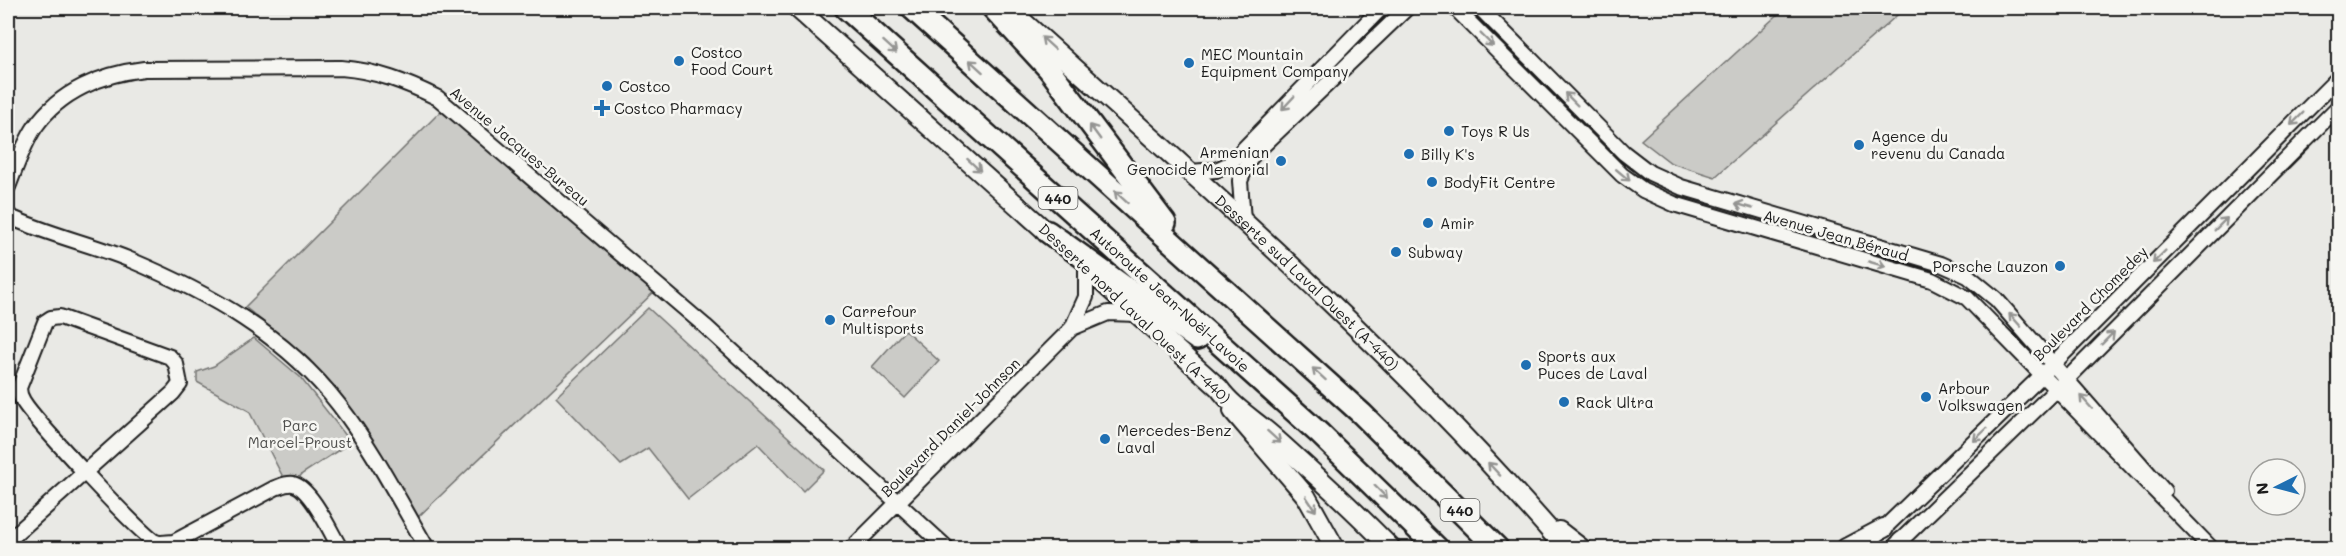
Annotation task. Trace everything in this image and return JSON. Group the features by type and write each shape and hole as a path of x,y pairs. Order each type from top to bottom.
{"highway":[{"name":"Autoroute Jean-Noël-Lavoie","path":"846,8 1356,467 1437,549"},
{"name":"440","path":"912,8 1405,454 1497,549"},
{"path":"993,8 1049,69 1196,264"},
{"path":"1048,232 1269,388"}],"main road":[{"name":"Desserte nord Laval Ouest (A-440)","path":"797,8 1048,232 1219,388 1228,401 1282,445 1391,549"},
{"name":"Desserte sud Laval Ouest (A-440)","path":"1008,8 1243,220 1391,360 1534,512 1565,549"},
{"path":"1228,401 1236,417 1306,496 1335,549"},
{"path":"1534,512 1581,549"},
{"path":"1846,549 1884,528"}],"street":[{"path":"1190,172 1216,170 1229,164 1381,8"},
{"path":"1243,220 1240,181 1250,158 1407,8"},
{"name":"Avenue Jean Béraud","path":"1455,8 1599,153 1643,190 1674,204 1952,288 1975,305 2042,375 2061,385 2211,549"},
{"name":"Avenue Jean Béraud","path":"1480,8 1624,153 1650,173 1706,195 1956,270 1990,294 2053,364 2061,385"},
{"name":"Avenue Jacques-Bureau","path":"8,187 36,126 60,101 89,83 116,72 144,69 341,68 366,70 405,81 438,98 651,279 947,549"},
{"name":"Boulevard Chomedey","path":"1862,549 2042,375 2338,78"},
{"path":"1898,546 2338,107"},
{"path":"8,216 109,252 184,284 235,311 275,340 303,365 338,404 365,444 427,549"},
{"name":"Boulevard Daniel-Johnson","path":"852,549 1072,328 1086,297 1086,268"},
{"name":"Boulevard Daniel-Johnson","path":"1072,328 1108,313 1137,314"},
{"path":"8,541 86,471 173,393 180,384 176,364 170,357 60,317 51,318 45,322 19,388 19,395 86,471 144,535 157,543 174,542 275,488 292,484 300,487 309,496 340,549"}],"green space":[{"path":"1785,8 1905,8 1715,177 1671,163 1641,140"},
{"path":"443,109 656,290 417,518 347,405 309,359 245,307"},
{"path":"648,308 824,470 803,491 758,444 688,499 648,448 621,465 556,397"},
{"path":"905,330 939,361 905,398 872,367"},
{"name":"Parc Marcel-Proust","path":"254,338 300,377 351,442 302,474 298,479 283,477 249,411 197,382 197,372 214,366"}],"place":[{"name":"Costco Food Court","path":"679,61"},
{"name":"MEC Mountain Equipment Company","path":"1189,63"},
{"name":"Costco","path":"607,86"},
{"name":"Costco Pharmacy","path":"602,108"},
{"name":"Toys R Us","path":"1449,131"},
{"name":"Agence du revenu du Canada","path":"1859,145"},
{"name":"Billy K's","path":"1409,154"},
{"name":"Armenian Genocide Memorial","path":"1281,161"},
{"name":"BodyFit Centre","path":"1432,182"},
{"name":"Amir","path":"1428,223"},
{"name":"Subway","path":"1396,252"},
{"name":"Porsche Lauzon","path":"2060,266"},
{"name":"Carrefour Multisports","path":"830,320"},
{"name":"Sports aux Puces de Laval","path":"1526,365"},
{"name":"Arbour Volkswagen","path":"1926,397"},
{"name":"Rack Ultra","path":"1564,402"},
{"name":"Mercedes-Benz Laval","path":"1105,439"}]}
